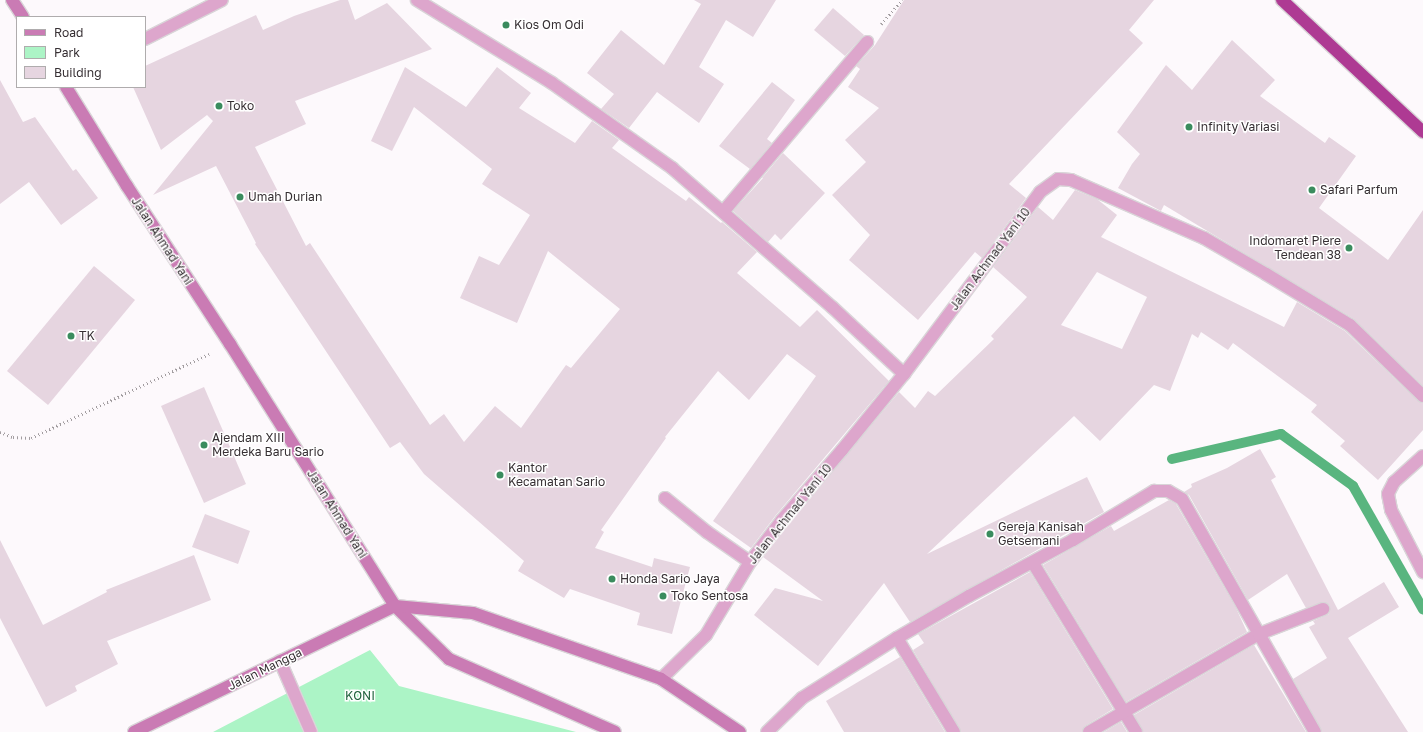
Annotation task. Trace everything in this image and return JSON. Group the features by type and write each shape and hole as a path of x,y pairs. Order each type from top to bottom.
{"highway":[{"path":"1282,0 1423,132"}],"main road":[{"path":"12,0 22,16"},
{"name":"Jalan Ahmad Yani","path":"67,88 127,186 230,344 395,606 449,659 615,732"},
{"path":"395,606 473,613 661,679 740,732"},
{"name":"Jalan Mangga","path":"134,732 395,606"}],"street":[{"path":"146,38 222,0"},
{"path":"417,0 552,83 623,131 672,168 833,308 904,374"},
{"path":"723,212 867,42"},
{"name":"Jalan Achmad Yani 10","path":"661,679 706,635 750,562 782,520 904,374 1040,192 1058,179 1071,180 1204,238 1266,274 1350,325 1423,396"},
{"path":"1423,456 1394,482 1388,494 1391,510 1423,572"},
{"path":"767,732 802,698 897,638 969,596 1033,563 1154,491 1168,491 1182,499 1315,732"},
{"path":"665,498 707,532 750,562"},
{"path":"1033,563 1124,710 1136,732"},
{"path":"1089,732 1124,710 1259,634 1323,609"},
{"path":"897,638 954,732"},
{"path":"280,661 312,732"}],"path":[{"path":"867,42 902,0"},
{"path":"0,432 13,437 30,438 230,344"}],"green space":[{"name":"KONI","path":"370,650 399,686 576,732 213,732"}],"building":[{"path":"340,0 348,0 355,20 387,3 432,49 295,101 306,124 255,147 306,246 310,243 430,425 444,414 464,442 495,406 521,428 566,365 571,368 620,309 548,251 517,323 460,298 479,256 499,265 530,215 482,184 492,169 414,107 392,151 371,141 405,67 466,107 497,67 531,93 519,108 575,143 592,121 619,140 612,148 686,201 689,197 721,223 722,222 757,252 737,273 800,327 817,310 889,381 776,515 751,548 713,521 816,376 787,354 749,400 718,371 665,437 666,438 601,530 604,532 595,548 652,567 654,558 690,567 672,634 637,625 640,613 570,589 564,598 518,571 524,561 424,474 400,442 390,448 255,244 256,243 216,166 153,195 213,121 207,115 161,150 133,88 146,88 146,66 256,15 263,30 294,16"},
{"path":"694,0 776,0 753,37 726,20 699,67 724,84 699,123 657,92 629,128 601,109 614,94 587,73 621,30 664,65 701,4"},
{"path":"904,0 1154,0 1129,30 1143,43 1009,184 1026,198 982,258 975,252 918,320 849,260 870,235 832,195 866,162 845,140 879,108 848,87 860,69 856,66 875,45"},
{"path":"833,8 864,35 845,56 814,30"},
{"path":"1232,40 1275,80 1260,96 1325,143 1329,137 1356,156 1319,208 1388,260 1423,210 1423,386 1354,319 1164,205 1161,211 1118,188 1132,164 1140,154 1117,132 1166,65 1192,90"},
{"path":"0,80 23,122 35,117 73,171 76,169 98,198 61,225 29,182 0,204"},
{"path":"772,82 795,100 767,139 772,143 750,169 719,146"},
{"path":"783,153 825,193 781,240 775,234 768,242 733,211"},
{"path":"1075,190 1097,199 1117,215 1101,237 1284,327 1297,302 1345,331 1418,401 1423,403 1423,430 1378,480 1340,446 1345,441 1311,412 1317,405 1233,343 1228,350 1201,332 1198,338 1192,334 1170,391 1154,385 1100,441 1074,416 927,554 1087,477 1104,512 910,622 884,583 818,666 754,615 775,588 823,601 763,557 899,392 915,408 928,391 935,396 994,339 991,336 1027,297 993,267 1038,207 1053,220","holes":["1097,272 1147,297 1122,349 1061,325"]},
{"name":"TK","path":"94,266 135,300 48,405 7,371"},
{"name":"Ajendam XIII Merdeka Baru Sario","path":"204,387 246,484 204,503 161,406"},
{"path":"1260,449 1276,477 1271,480 1338,610 1384,582 1399,607 1348,638 1408,732 1322,732 1293,679 1327,658 1309,627 1315,624 1313,621 1329,614 1330,606 1324,602 1306,608 1287,574 1248,600 1189,495 1184,492 1192,487 1191,484 1227,468"},
{"path":"1169,500 1176,504 1236,608 1247,632 1126,702 1043,565 1111,526 1114,531"},
{"path":"205,514 250,531 238,564 192,547"},
{"path":"0,540 43,625 107,592 106,590 194,555 211,600 107,641 118,664 75,686 77,691 46,707 0,618"},
{"path":"1030,572 1113,709 1085,726 1082,732 961,732 913,650 924,643 918,634"},
{"path":"1254,645 1306,732 1143,732 1134,715"},
{"path":"900,657 945,732 844,732 826,701"},
{"path":"1121,722 1127,732 1104,732"}],"waterway":[{"path":"1172,459 1281,434 1353,486 1423,609"}],"place":[{"name":"Kios Om Odi","path":"506,25"},
{"name":"Toko","path":"219,106"},
{"name":"Infinity Variasi","path":"1189,127"},
{"name":"Safari Parfum","path":"1312,190"},
{"name":"Umah Durian","path":"240,197"},
{"name":"Indomaret Piere Tendean 38","path":"1349,248"},
{"name":"TK","path":"71,336"},
{"name":"Ajendam XIII Merdeka Baru Sario","path":"204,445"},
{"name":"Kantor Kecamatan Sario","path":"500,475"},
{"name":"Gereja Kanisah Getsemani","path":"990,534"},
{"name":"Honda Sario Jaya","path":"612,579"},
{"name":"Toko Sentosa","path":"663,596"}]}
